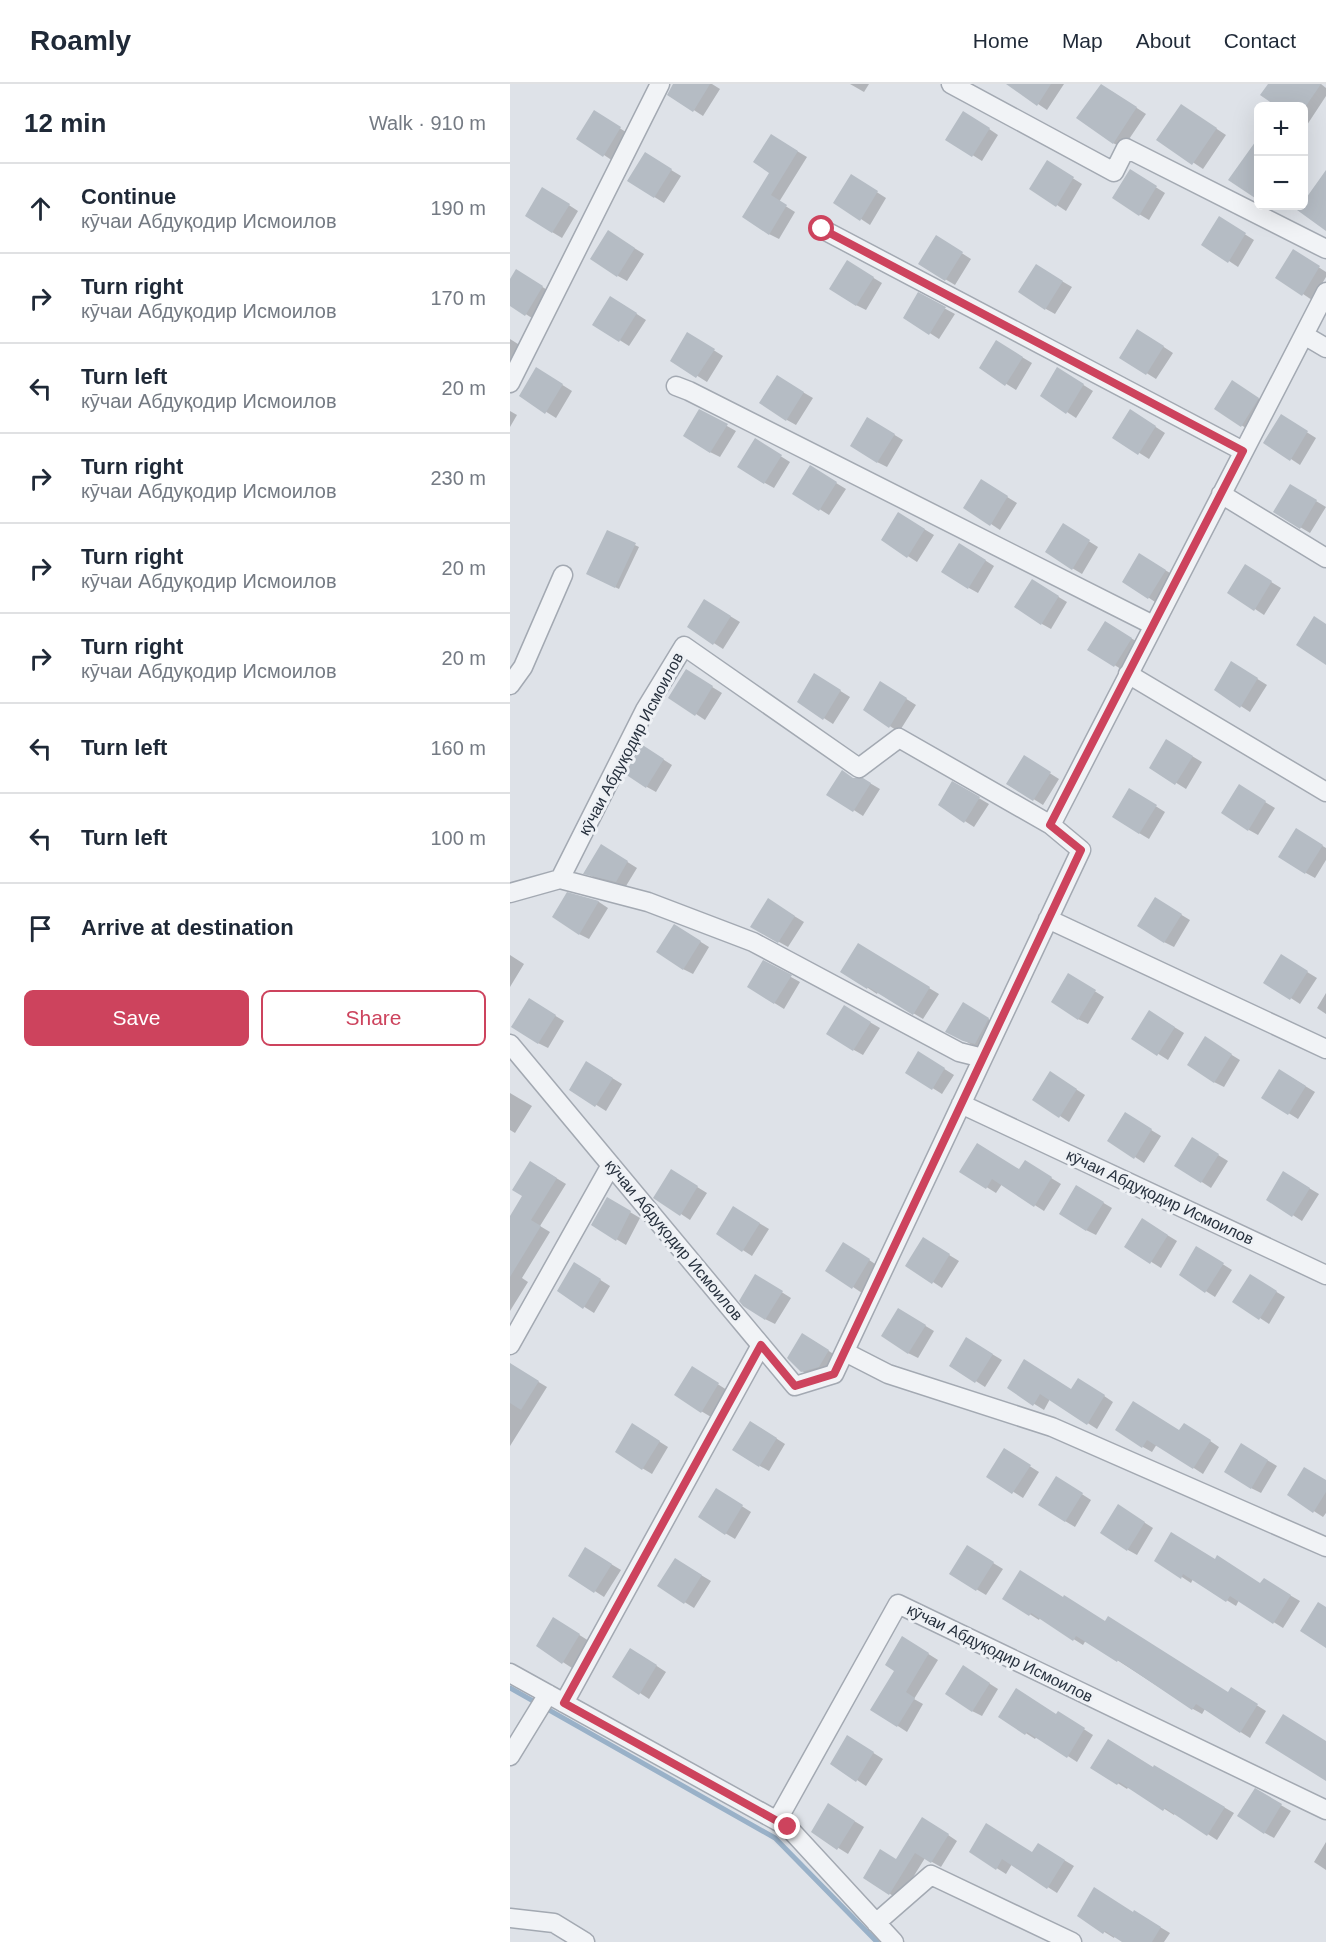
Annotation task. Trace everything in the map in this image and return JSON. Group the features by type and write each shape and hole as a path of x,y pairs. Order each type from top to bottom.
{"street":[{"path":"510,383 660,84"},
{"path":"951,84 1114,172 1126,148 1326,249"},
{"path":"822,229 1243,451"},
{"path":"1050,825 1326,292"},
{"path":"1304,335 1326,348"},
{"path":"676,386 700,396 1153,625"},
{"path":"1221,494 1326,558"},
{"path":"510,685 523,667 563,575"},
{"name":"кӯчаи Абдуқодир Исмоилов","path":"510,1044 795,1386 834,1374 1081,850 1050,825 899,738 859,768 684,646 645,710 560,879"},
{"path":"1128,674 1326,792"},
{"path":"510,892 560,879 648,902 753,942 959,1052 983,1058"},
{"path":"1048,919 1326,1049"},
{"name":"кӯчаи Абдуқодир Исмоилов","path":"961,1104 1326,1275"},
{"path":"510,1345 611,1165"},
{"path":"564,1703 761,1345"},
{"path":"845,1352 888,1374 1052,1427 1326,1547"},
{"name":"кӯчаи Абдуқодир Исмоилов","path":"777,1821 898,1604 1326,1810"},
{"path":"510,1673 788,1827 894,1942"},
{"path":"510,1756 548,1694"},
{"path":"876,1923 931,1875 1072,1942"},
{"path":"510,1918 554,1923 585,1942"}],"building":[{"path":"673,84 710,84 693,112 667,95"},
{"path":"1006,84 1051,84 1037,106"},
{"path":"1101,84 1137,107 1113,144 1076,118"},
{"path":"1268,84 1321,84 1308,103 1270,102 1260,95"},
{"path":"1181,104 1217,128 1192,165 1156,140"},
{"path":"594,110 621,127 603,157 576,139"},
{"path":"963,111 990,128 972,157 945,140"},
{"path":"771,134 798,151 771,195 787,205 769,235 742,217 769,173 753,162"},
{"path":"1254,144 1254,197 1228,180"},
{"path":"645,152 672,169 654,198 627,181"},
{"path":"1047,160 1074,177 1056,207 1029,189"},
{"path":"1130,169 1157,186 1139,216 1112,198"},
{"path":"1326,170 1326,231 1297,210 1308,210 1308,195"},
{"path":"851,174 878,191 860,221 833,203"},
{"path":"542,187 570,204 552,233 525,216"},
{"path":"1219,216 1246,233 1228,263 1201,245"},
{"path":"608,230 635,248 617,277 590,259"},
{"path":"936,235 963,252 945,281 918,264"},
{"path":"1293,249 1320,266 1302,296 1275,278"},
{"path":"847,260 874,277 856,306 829,289"},
{"path":"1036,264 1063,281 1045,310 1018,292"},
{"path":"516,269 543,286 525,316 510,306 510,279"},
{"path":"918,292 946,307 929,335 903,318"},
{"path":"610,296 637,313 619,342 592,325"},
{"path":"1137,329 1164,346 1146,375 1119,358"},
{"path":"687,332 715,349 696,378 670,361"},
{"path":"996,340 1023,357 1005,386 979,368"},
{"path":"536,367 563,384 545,414 519,396"},
{"path":"1057,367 1084,384 1066,414 1040,396"},
{"path":"777,375 804,392 786,421 759,403"},
{"path":"1232,380 1259,398 1241,427 1214,409"},
{"path":"699,409 728,424 710,453 683,436"},
{"path":"1130,409 1156,426 1138,455 1112,438"},
{"path":"1281,414 1308,431 1290,461 1263,443"},
{"path":"867,417 895,434 877,463 850,446"},
{"path":"755,438 782,455 764,484 737,467"},
{"path":"810,465 837,482 819,511 792,494"},
{"path":"981,479 1008,496 990,526 963,508"},
{"path":"1290,484 1317,500 1300,529 1273,512"},
{"path":"898,512 925,529 907,558 881,540"},
{"path":"1063,523 1090,540 1072,570 1045,552"},
{"path":"607,530 636,543 615,588 586,574"},
{"path":"959,543 986,560 968,589 941,572"},
{"path":"1139,553 1166,570 1148,599 1122,582"},
{"path":"1245,564 1272,581 1254,611 1227,593"},
{"path":"1032,579 1059,596 1041,625 1014,607"},
{"path":"704,599 731,616 713,645 687,627"},
{"path":"1314,616 1326,624 1326,665 1296,645"},
{"path":"1105,621 1132,638 1114,667 1087,650"},
{"path":"1231,661 1258,678 1240,708 1214,690"},
{"path":"686,669 713,686 695,716 668,698"},
{"path":"814,673 841,690 823,720 797,702"},
{"path":"880,681 907,698 889,728 863,710"},
{"path":"1166,739 1193,756 1175,785 1149,768"},
{"path":"641,744 664,759 646,788 625,774"},
{"path":"1024,755 1051,772 1033,801 1006,784"},
{"path":"842,770 853,778 863,778 871,783 853,812 826,795"},
{"path":"952,781 980,797 964,823 938,805"},
{"path":"1239,784 1266,801 1248,831 1221,813"},
{"path":"1129,788 1157,805 1139,834 1112,817"},
{"path":"1296,828 1323,845 1305,874 1278,857"},
{"path":"601,844 628,861 616,882 583,874"},
{"path":"567,892 599,901 579,935 552,917"},
{"path":"1155,897 1182,914 1164,943 1137,926"},
{"path":"768,898 795,916 778,943 750,927"},
{"path":"674,924 701,941 683,970 656,952"},
{"path":"858,943 930,987 913,1015 840,972"},
{"path":"1281,954 1308,971 1290,1000 1263,983"},
{"path":"763,960 792,975 774,1004 747,987"},
{"path":"1068,973 1096,990 1078,1020 1051,1002"},
{"path":"529,998 556,1015 538,1044 511,1027"},
{"path":"963,1002 989,1018 975,1044 945,1032"},
{"path":"844,1005 871,1022 853,1051 826,1034"},
{"path":"1149,1010 1175,1027 1157,1056 1131,1039"},
{"path":"1205,1036 1232,1054 1214,1083 1187,1065"},
{"path":"918,1051 945,1068 932,1090 905,1073"},
{"path":"586,1061 613,1078 595,1107 569,1090"},
{"path":"1279,1069 1306,1086 1288,1115 1261,1098"},
{"path":"1050,1071 1077,1089 1059,1118 1032,1100"},
{"path":"1125,1112 1152,1129 1134,1159 1107,1141"},
{"path":"1192,1137 1219,1154 1201,1183 1174,1166"},
{"path":"977,1143 1019,1169 1025,1160 1052,1177 1034,1207 992,1179 986,1189 959,1172"},
{"path":"530,1161 557,1178 531,1220 541,1226 510,1277 510,1216 522,1196 512,1190"},
{"path":"671,1169 698,1186 680,1216 653,1198"},
{"path":"1283,1171 1310,1188 1292,1217 1266,1200"},
{"path":"1076,1185 1104,1202 1086,1231 1059,1214"},
{"path":"607,1197 631,1211 616,1241 591,1225"},
{"path":"733,1206 760,1223 742,1252 716,1234"},
{"path":"1142,1218 1168,1235 1150,1264 1124,1247"},
{"path":"923,1237 950,1254 932,1284 905,1266"},
{"path":"843,1242 870,1259 852,1289 825,1271"},
{"path":"1196,1246 1224,1263 1205,1293 1179,1275"},
{"path":"574,1262 601,1279 583,1309 557,1291"},
{"path":"755,1274 783,1291 765,1320 739,1301"},
{"path":"1250,1274 1277,1291 1259,1320 1232,1302"},
{"path":"898,1308 926,1325 908,1354 881,1336"},
{"path":"802,1333 829,1350 819,1367 801,1372 787,1358"},
{"path":"966,1337 993,1354 975,1383 949,1366"},
{"path":"1024,1359 1071,1389 1078,1378 1105,1395 1087,1425 1040,1394 1033,1406 1007,1388"},
{"path":"510,1363 539,1381 521,1410 510,1403"},
{"path":"692,1366 719,1383 701,1413 674,1395"},
{"path":"1133,1401 1179,1430 1184,1423 1211,1440 1193,1469 1147,1440 1142,1448 1115,1430"},
{"path":"750,1421 777,1438 759,1467 732,1450"},
{"path":"632,1423 660,1441 642,1470 615,1452"},
{"path":"1241,1443 1268,1460 1251,1489 1224,1472"},
{"path":"1004,1448 1031,1465 1012,1494 986,1477"},
{"path":"1304,1467 1326,1480 1326,1492 1313,1513 1287,1495"},
{"path":"1056,1476 1083,1493 1065,1522 1038,1505"},
{"path":"716,1488 743,1505 725,1535 698,1517"},
{"path":"1118,1504 1145,1522 1127,1551 1100,1533"},
{"path":"1171,1532 1215,1559 1217,1555 1260,1583 1264,1578 1291,1595 1273,1624 1230,1596 1226,1602 1183,1574 1181,1579 1154,1561"},
{"path":"967,1545 994,1562 976,1591 949,1574"},
{"path":"585,1547 612,1564 594,1593 568,1576"},
{"path":"675,1558 702,1575 684,1604 657,1586"},
{"path":"1020,1570 1105,1621 1108,1616 1228,1692 1231,1687 1258,1704 1240,1733 1196,1704 1192,1710 1118,1660 1117,1662 1076,1636 1073,1641 1031,1613 1029,1616 1002,1599"},
{"path":"1318,1602 1326,1607 1326,1648 1300,1631"},
{"path":"553,1617 580,1634 562,1664 536,1646"},
{"path":"902,1636 929,1653 906,1692 915,1698 897,1727 870,1710 894,1671 885,1665"},
{"path":"630,1648 657,1665 639,1695 612,1677"},
{"path":"963,1665 990,1683 972,1712 945,1694"},
{"path":"1016,1688 1056,1714 1058,1711 1085,1728 1067,1758 1027,1732 1025,1735 998,1717"},
{"path":"1283,1714 1326,1741 1326,1781 1265,1743"},
{"path":"847,1735 874,1752 856,1782 830,1764"},
{"path":"1108,1739 1225,1807 1207,1836 1165,1808 1163,1811 1119,1782 1117,1785 1090,1768"},
{"path":"1255,1788 1282,1804 1264,1834 1237,1816"},
{"path":"828,1803 855,1821 837,1850 811,1832"},
{"path":"922,1817 949,1834 931,1863 915,1853 889,1895 863,1878 880,1849 896,1859"},
{"path":"986,1823 1032,1852 1038,1843 1065,1860 1047,1889 1002,1859 996,1870 969,1852"},
{"path":"1094,1887 1161,1927 1152,1942 1122,1942 1105,1931 1103,1934 1077,1916"}],"waterway":[{"path":"510,1688 775,1838 877,1942"}],"route":[{"path":"788,1827 564,1703 761,1345 795,1386 834,1374 1081,850 1050,825 1243,451 822,229"}]}
